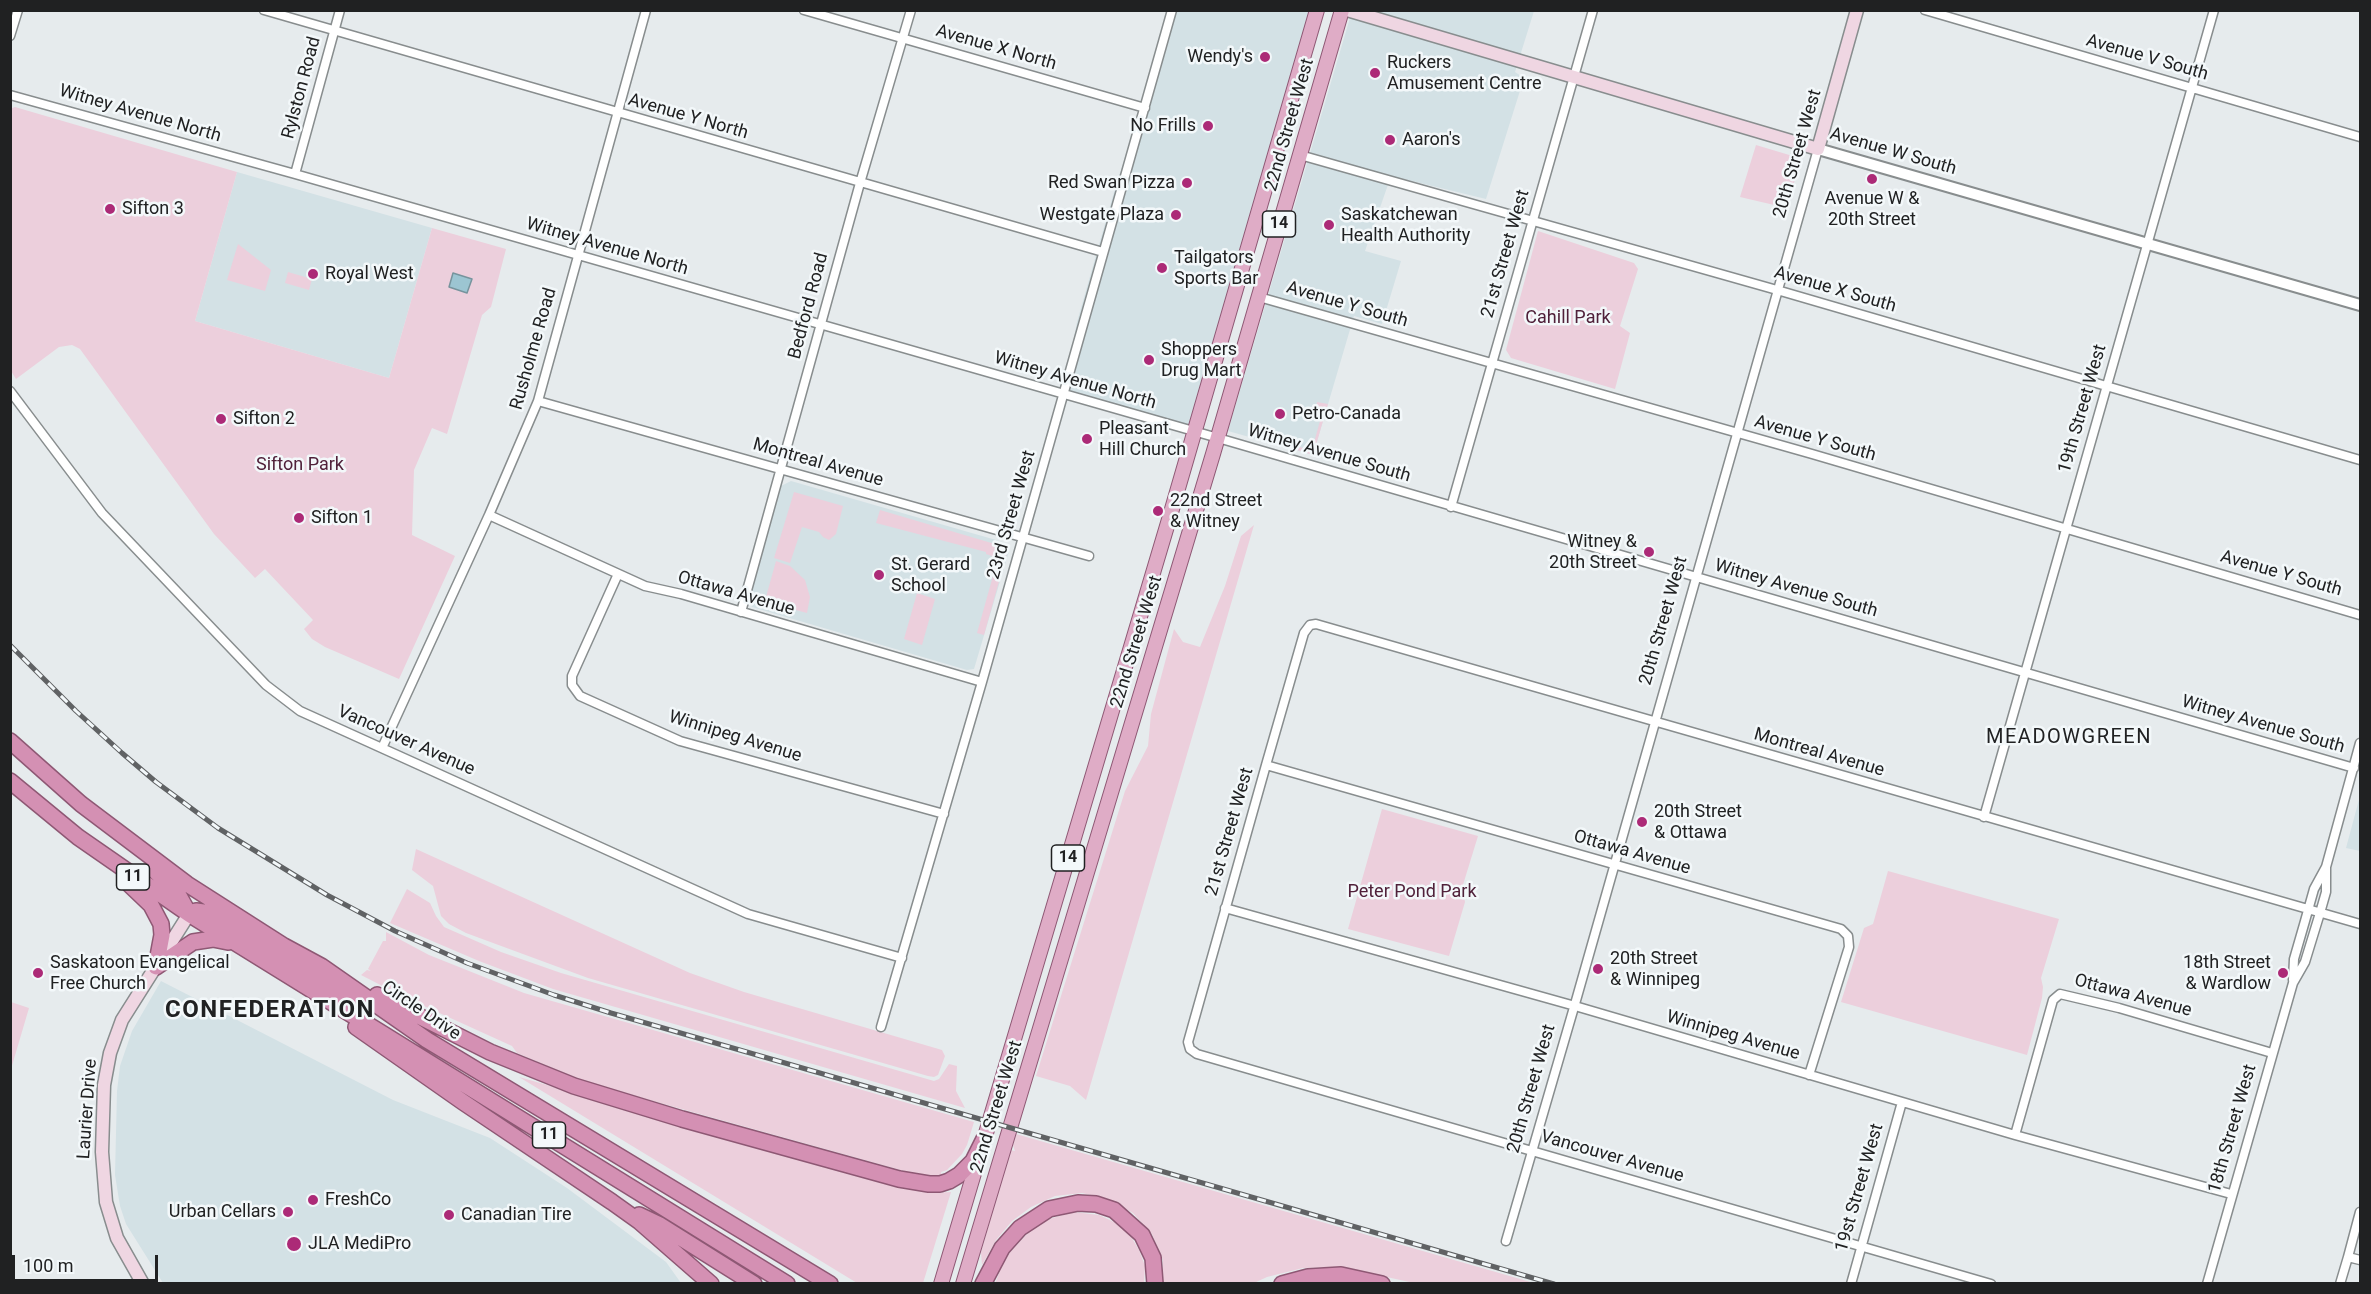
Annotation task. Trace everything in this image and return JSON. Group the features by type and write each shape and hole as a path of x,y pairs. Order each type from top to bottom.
{"highway":[{"name":"Circle Drive","path":"10,741 111,829 187,884 284,946 321,966 427,1040 830,1284"},
{"name":"Circle Drive","path":"10,781 78,837 189,914 787,1284"},
{"path":"111,829 168,883 184,902 189,914 211,913 408,1033 427,1040"},
{"path":"78,837 144,897 157,915 162,935 156,967"},
{"path":"156,967 184,947 203,939 226,941 246,950"},
{"path":"321,966 490,1052 574,1086 682,1119 899,1179 929,1184 949,1181 974,1161 984,1139"},
{"path":"310,989 369,1037 640,1222 711,1284"},
{"path":"612,1202 660,1225 754,1284"},
{"path":"983,1284 1002,1248 1020,1228 1049,1209 1078,1203 1096,1204 1114,1210 1142,1234 1153,1258 1155,1284"},
{"path":"1282,1284 1308,1277 1341,1275 1382,1284"}],"main road":[{"name":"22nd Street West","path":"942,1284 1195,432 1317,10"},
{"name":"22nd Street West","path":"963,1284 1218,438 1342,10"},
{"name":"Avenue W South","path":"1347,10 1818,149"},
{"name":"20th Street West","path":"1818,149 1857,10"},
{"name":"Laurier Drive","path":"143,1284 117,1238 106,1202 102,1152 104,1096 110,1053 118,1029 189,914"}],"street":[{"path":"10,36 18,10"},
{"name":"Avenue Y North","path":"264,10 1103,252"},
{"name":"Rylston Road","path":"295,174 340,10"},
{"name":"Rusholme Road","path":"382,748 489,516 538,401 646,10"},
{"name":"Avenue X North","path":"804,10 1145,108"},
{"name":"Bedford Road","path":"741,612 860,183 911,10"},
{"name":"23rd Street West","path":"881,1027 982,682 1172,10"},
{"name":"21st Street West","path":"1451,507 1593,10"},
{"name":"Avenue V South","path":"1925,10 2361,137"},
{"name":"19th Street West","path":"1984,817 2214,10"},
{"name":"Witney Avenue North","path":"10,95 295,174 1195,432"},
{"name":"Avenue W South","path":"1818,149 2361,305"},
{"name":"20th Street West","path":"1506,1241 1818,149"},
{"name":"Avenue X South","path":"1300,155 1777,290 2361,460"},
{"name":"Avenue Y South","path":"1259,297 2361,615"},
{"name":"Vancouver Avenue","path":"10,391 102,513 266,685 300,711 747,914 902,958"},
{"name":"Montreal Avenue","path":"538,401 1089,556"},
{"name":"Witney Avenue South","path":"1195,432 2354,768"},
{"name":"Ottawa Avenue","path":"489,516 645,586 982,682"},
{"name":"Winnipeg Avenue","path":"618,574 572,676 572,685 580,696 680,741 944,814"},
{"name":"Montreal Avenue","path":"1310,625 1317,624 2361,924"},
{"name":"21st Street West","path":"1190,1049 1188,1042 1225,909 1304,633 1310,625"},
{"path":"2293,983 2294,959 2314,889 2326,867 2361,743"},
{"name":"Ottawa Avenue","path":"1266,765 1841,929 1848,936 1849,947 1809,1075"},
{"path":"2293,983 2305,962 2320,913 2326,891 2326,867"},
{"name":"Winnipeg Avenue","path":"1225,909 1575,1006 2015,1135 2231,1194"},
{"name":"18th Street West","path":"2207,1284 2293,983"},
{"name":"Ottawa Avenue","path":"2015,1135 2053,1000 2060,994 2272,1053"},
{"name":"Vancouver Avenue","path":"1190,1049 1197,1054 1991,1284"},
{"name":"19st Street West","path":"1851,1284 1902,1101"},
{"path":"2340,1284 2361,1212"},
{"path":"2348,1257 2361,1260"}],"shaded area":[{"path":"1168,11 1317,11 1195,432 1063,395 1077,322 1118,178 1145,108 1159,36"},
{"path":"1352,11 1534,11 1515,72 1524,78 1486,199 1391,176 1365,251 1401,261 1382,324 1354,316 1313,455 1228,431"},
{"name":"Royal West","path":"237,172 432,228 389,378 195,321"},
{"name":"St. Gerard School","path":"791,481 1003,542 1009,551 974,669 967,670 752,607 748,598 781,486"},
{"path":"2360,796 2360,851 2346,848"},
{"path":"161,981 393,1100 490,1138 567,1188 666,1262 681,1283 163,1283 126,1224 120,1206 115,1175 117,1091 120,1066 132,1031"}],"green space":[{"name":"Sifton Park","path":"15,107 237,172 195,321 389,378 432,228 506,249 491,307 482,315 447,434 432,428 414,470 412,535 455,556 399,679 325,647 312,639 304,629 313,620 265,569 255,578 214,534 80,349 72,345 59,347 16,379 11,371 10,109"},
{"path":"1756,145 1796,157 1799,165 1787,208 1740,197"},
{"name":"Cahill Park","path":"1538,231 1634,263 1638,269 1620,326 1630,333 1615,389 1511,358 1506,350"},
{"path":"238,244 271,270 265,291 227,280"},
{"path":"288,272 312,279 309,290 285,283"},
{"path":"1317,402 1328,404 1313,455 1281,445 1282,442 1307,449 1313,446 1322,414 1316,407"},
{"path":"794,492 843,506 836,534 829,540 819,532 802,527 790,563 774,558"},
{"path":"880,510 1005,547 1007,553 984,635 977,633 998,558 986,552 876,523"},
{"path":"1254,525 1086,1100 1070,1086 1036,1076 1125,791 1148,746 1151,714 1174,629 1183,642 1200,647 1225,586 1241,536"},
{"path":"776,561 790,566 805,580 810,597 807,613 770,603 766,597"},
{"path":"917,593 935,599 922,645 904,639"},
{"name":"Peter Pond Park","path":"1382,809 1478,836 1462,888 1465,902 1449,956 1348,929"},
{"path":"416,849 690,973 744,992 942,1050 945,1056 938,1075 928,1076 588,978 466,933 449,924 441,916 433,886 412,870"},
{"path":"1888,871 2059,919 2041,978 2042,998 2027,1055 1841,1002 1864,928 1873,924"},
{"path":"407,889 430,903 444,927 501,952 561,973 934,1081 939,1079 949,1064 957,1066 956,1091 965,1108 553,989 479,961 390,923"},
{"path":"386,932 429,955 524,993 974,1122 967,1145 947,1170 941,1172 942,1176 922,1176 585,1082 517,1053 512,1046 361,975 367,970 371,971 368,969 383,941 386,941"},
{"path":"10,1002 29,1008 11,1069"},
{"path":"519,1077 897,1185 930,1193 951,1192 923,1283 857,1283"},
{"path":"1016,1134 1534,1283 1414,1283 1341,1267 1303,1268 1267,1277 1254,1283 1163,1283 1163,1260 1152,1234 1133,1213 1108,1199 1082,1193 1055,1196 1031,1207 1012,1221 996,1240 982,1265 981,1252 1010,1150 1015,1151 1013,1145"},
{"path":"1073,1212 1099,1215 1116,1223 1130,1235 1145,1266 1144,1283 995,1284 1010,1252 1032,1229 1043,1221"}],"water":[{"path":"453,273 472,279 467,293 449,287"}],"railway":[{"path":"10,645 122,753 156,782 218,828 327,895 395,931 467,963 611,1013 1554,1284"}],"place":[{"name":"Wendy's","path":"1265,57"},
{"name":"Ruckers Amusement Centre","path":"1375,73"},
{"name":"No Frills","path":"1208,126"},
{"name":"Aaron's","path":"1390,140"},
{"name":"Avenue W & 20th Street","path":"1872,179"},
{"name":"Red Swan Pizza","path":"1187,183"},
{"name":"Sifton 3","path":"110,209"},
{"name":"Westgate Plaza","path":"1176,215"},
{"name":"Saskatchewan Health Authority","path":"1329,225"},
{"name":"Tailgators Sports Bar","path":"1162,268"},
{"name":"Royal West","path":"313,274"},
{"name":"Shoppers Drug Mart","path":"1149,360"},
{"name":"Petro-Canada","path":"1280,414"},
{"name":"Sifton 2","path":"221,419"},
{"name":"Pleasant Hill Church","path":"1087,439"},
{"name":"22nd Street & Witney","path":"1158,511"},
{"name":"Sifton 1","path":"299,518"},
{"name":"Witney & 20th Street","path":"1649,552"},
{"name":"St. Gerard School","path":"879,575"},
{"name":"20th Street & Ottawa","path":"1642,822"},
{"name":"20th Street & Winnipeg","path":"1598,969"},
{"name":"Saskatoon Evangelical Free Church","path":"38,973"},
{"name":"18th Street & Wardlow","path":"2283,973"},
{"name":"FreshCo","path":"313,1200"},
{"name":"Urban Cellars","path":"288,1212"},
{"name":"Canadian Tire","path":"449,1215"},
{"name":"JLA MediPro","path":"294,1244"}],"district":[{"name":"MEADOWGREEN","path":"2069,738"},
{"name":"CONFEDERATION","path":"270,1011"}]}
